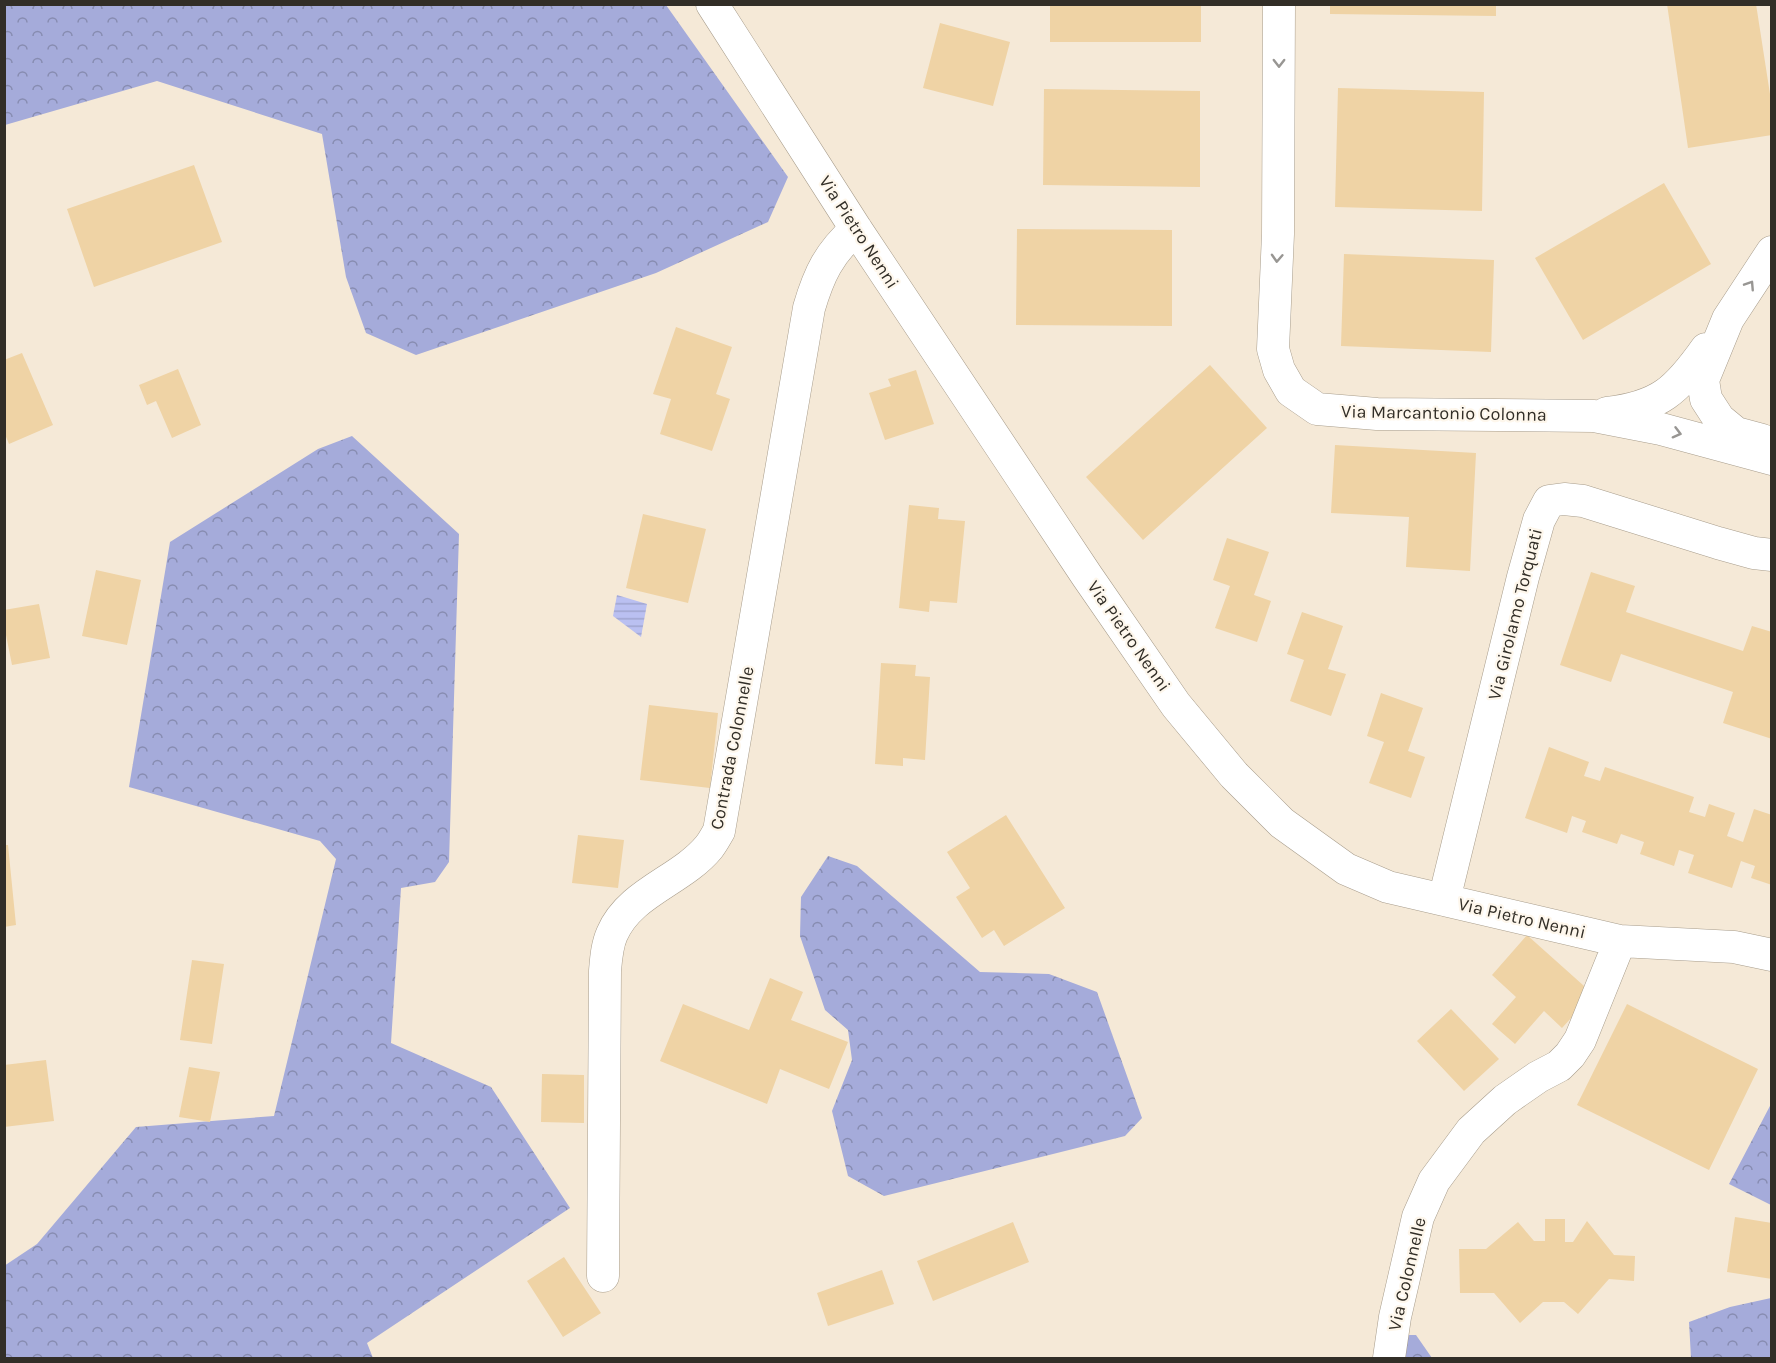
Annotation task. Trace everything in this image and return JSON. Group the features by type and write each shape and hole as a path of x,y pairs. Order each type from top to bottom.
{"street":[{"name":"Via Pietro Nenni","path":"712,4 856,229 1176,705 1234,775 1282,823 1346,869 1388,887 1620,940 1734,946 1772,955"},
{"name":"Via Marcantonio Colonna","path":"1279,4 1278,234 1273,349 1279,370 1291,391 1317,409 1367,413 1586,415 1661,429 1772,459"},
{"name":"Contrada Colonnelle","path":"603,1276 605,971 611,935 633,906 697,859 710,846 719,831 809,308 819,279 832,254 856,229"},
{"path":"1586,415 1634,410 1668,394 1686,378 1772,252"},
{"path":"1728,319 1702,380 1706,399 1719,419 1736,433 1772,443"},
{"name":"Via Girolamo Torquati","path":"1444,900 1523,577 1539,520 1549,501 1564,499 1583,501 1766,552"},
{"name":"Via Colonnelle","path":"1389,1359 1395,1317 1418,1217 1434,1181 1471,1131 1505,1100 1538,1077 1559,1066 1570,1055 1580,1040 1620,940"}],"green space":[{"path":"5,4 666,5 788,177 768,222 656,273 416,355 366,333 346,277 322,134 157,81 5,125"},
{"path":"352,436 459,534 449,862 435,882 401,888 391,1043 491,1087 570,1208 367,1343 373,1358 5,1358 4,1266 37,1244 136,1127 274,1116 336,859 320,841 129,787 170,542 318,449"},
{"path":"828,856 857,866 980,972 1049,974 1097,992 1142,1118 1125,1136 884,1196 848,1176 832,1111 852,1060 848,1030 825,1010 800,936 801,897"},
{"path":"1771,1104 1771,1205 1729,1184"},
{"path":"1771,1298 1771,1358 1691,1358 1689,1322 1730,1307"},
{"path":"1387,1335 1416,1335 1432,1358 1384,1358"}],"shaded area":[{"path":"617,595 647,604 641,637 613,616"}],"building":[{"path":"1050,4 1201,4 1201,42 1050,42"},
{"path":"1330,4 1496,4 1496,16 1330,14"},
{"path":"1667,4 1756,4 1772,107 1772,135 1688,148"},
{"path":"940,23 1010,42 993,106 923,88"},
{"path":"1338,88 1484,92 1482,211 1335,207"},
{"path":"1044,89 1200,91 1200,187 1043,185"},
{"path":"194,165 222,242 94,287 67,209"},
{"path":"1664,183 1711,264 1583,340 1535,258"},
{"path":"1017,229 1172,230 1172,326 1016,325"},
{"path":"1344,254 1494,260 1491,352 1341,346"},
{"path":"676,327 732,347 716,394 730,399 712,451 660,434 671,399 653,394"},
{"path":"22,353 53,425 9,444 4,432 4,360"},
{"path":"1210,365 1267,428 1143,540 1086,477"},
{"path":"178,369 201,425 172,438 156,401 147,405 139,385"},
{"path":"916,370 934,424 885,440 869,393 891,386 888,379"},
{"path":"1335,445 1476,453 1470,571 1406,567 1409,517 1331,513"},
{"path":"909,505 939,508 938,519 965,521 957,603 930,601 929,612 899,608"},
{"path":"643,514 706,529 688,603 626,588"},
{"path":"1227,538 1269,552 1254,595 1271,601 1257,642 1215,628 1230,586 1213,580"},
{"path":"96,570 141,580 127,645 82,636"},
{"path":"1591,572 1635,586 1626,612 1743,651 1752,626 1772,632 1772,739 1723,723 1733,692 1621,654 1611,682 1560,665"},
{"path":"39,604 50,658 12,665 4,625 4,610"},
{"path":"1302,612 1343,626 1328,669 1346,674 1331,716 1290,701 1304,660 1287,654"},
{"path":"881,663 916,665 915,676 930,677 925,760 903,758 903,766 875,764"},
{"path":"1381,693 1423,708 1408,751 1425,757 1411,798 1369,783 1384,742 1367,736"},
{"path":"649,705 718,713 710,788 640,780"},
{"path":"1549,747 1589,762 1584,776 1600,781 1605,767 1694,797 1689,812 1705,817 1709,804 1735,813 1727,836 1743,842 1754,809 1772,815 1772,885 1751,878 1755,866 1741,861 1732,888 1688,873 1694,855 1679,850 1674,866 1640,854 1644,842 1621,834 1617,844 1582,832 1586,821 1572,816 1567,833 1525,818"},
{"path":"1006,815 1065,908 1004,946 994,930 982,938 956,897 970,888 947,852"},
{"path":"578,835 624,840 618,888 572,883"},
{"path":"4,845 8,845 16,925 4,927"},
{"path":"1527,935 1593,994 1562,1028 1544,1011 1515,1044 1492,1024 1516,997 1492,975"},
{"path":"192,960 224,964 212,1044 180,1040"},
{"path":"770,978 803,992 791,1020 848,1042 829,1089 780,1069 767,1104 660,1061 683,1004 749,1030"},
{"path":"1627,1004 1758,1069 1709,1170 1577,1105"},
{"path":"1451,1009 1499,1059 1464,1091 1417,1041"},
{"path":"46,1060 54,1121 4,1127 4,1065"},
{"path":"189,1067 220,1072 210,1122 179,1117"},
{"path":"542,1074 584,1075 584,1123 541,1122"},
{"path":"1735,1217 1772,1223 1772,1279 1727,1272"},
{"path":"1545,1219 1565,1219 1565,1242 1573,1242 1587,1221 1614,1255 1635,1256 1634,1281 1609,1279 1578,1314 1564,1302 1543,1302 1520,1323 1494,1293 1460,1293 1459,1249 1486,1249 1518,1222 1534,1241 1545,1241"},
{"path":"1013,1222 1029,1262 933,1301 917,1261"},
{"path":"564,1257 601,1313 563,1337 527,1281"},
{"path":"882,1270 894,1304 828,1326 817,1293"}]}
